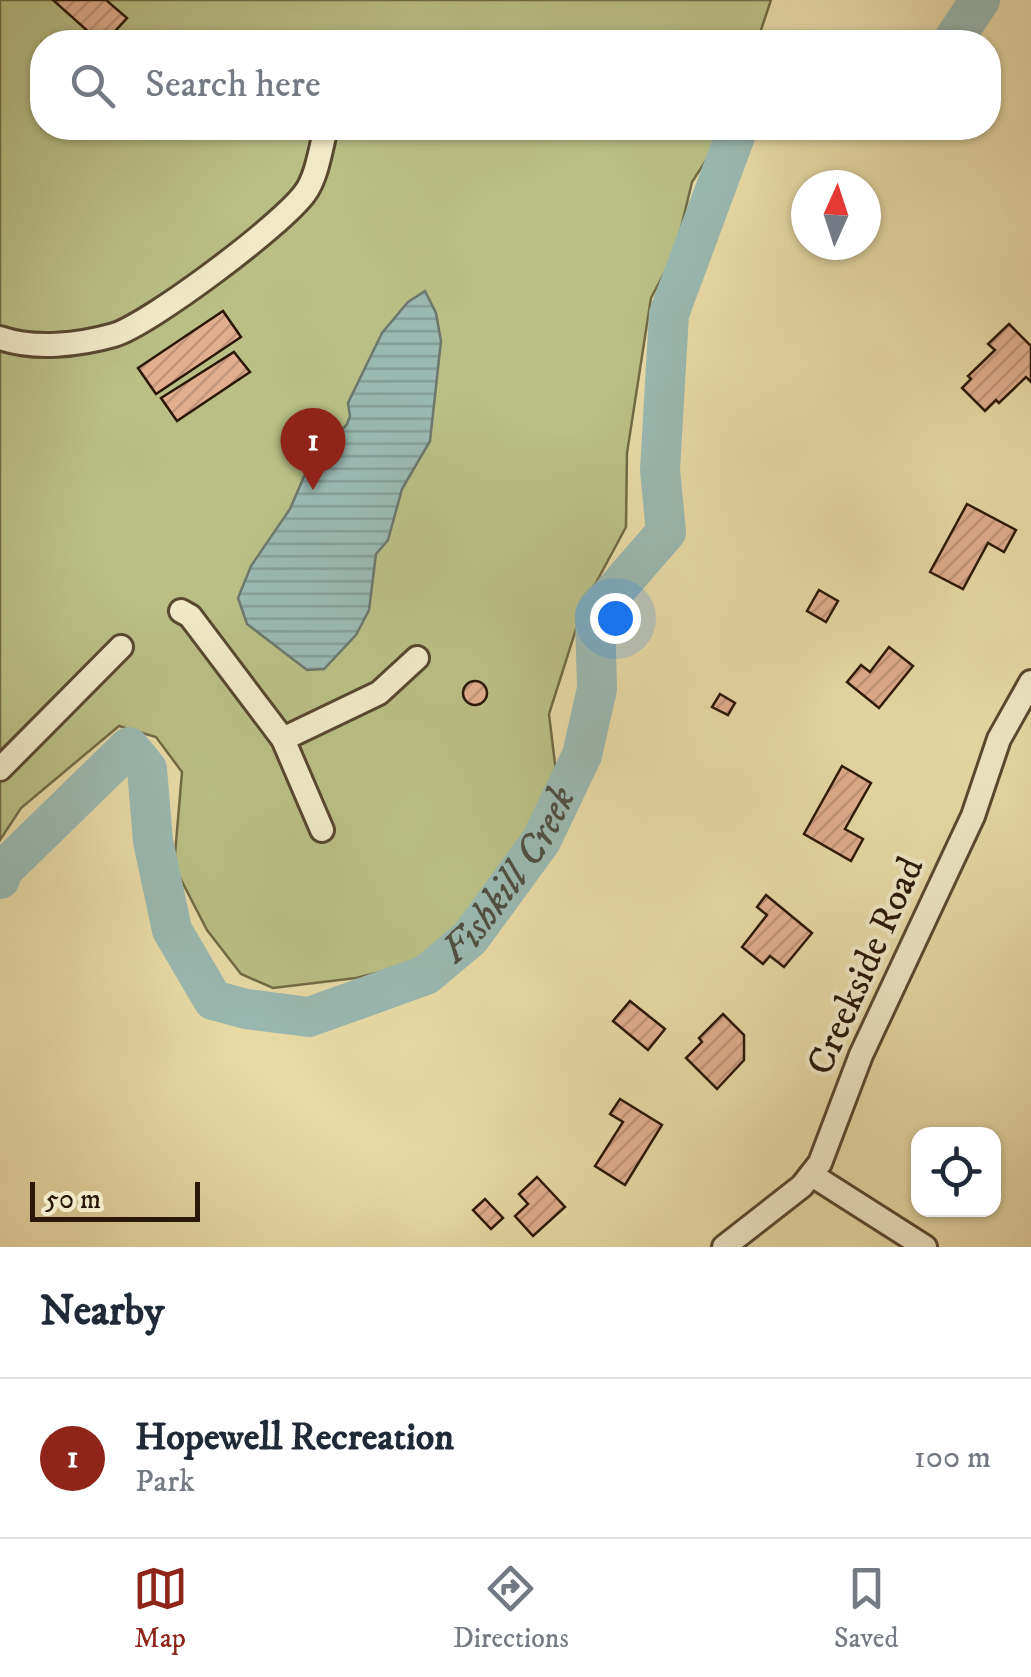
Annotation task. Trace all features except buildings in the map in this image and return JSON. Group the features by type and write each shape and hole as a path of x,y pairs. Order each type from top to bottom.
{"street":[{"path":"0,338 18,344 74,343 117,334 164,306 229,260 307,192 322,140"},
{"path":"181,612 190,616 284,739 322,830"},
{"path":"0,769 121,648"},
{"path":"284,739 379,694 417,658"},
{"name":"Creekside Road","path":"724,1247 812,1175 820,1163 861,1056 974,816 999,739 1031,682"},
{"path":"812,1175 925,1247"}],"green space":[{"path":"0,0 771,0 761,30 30,30 30,140 719,140 692,182 675,253 651,298 627,453 626,527 583,607 549,714 559,797 499,881 429,960 356,978 273,988 241,974 207,930 174,866 182,772 156,737 119,726 21,808 0,840"}],"water":[{"path":"425,291 436,313 441,341 430,441 402,489 388,540 376,554 369,610 356,635 324,669 307,670 247,624 238,598 251,566 290,509 306,472 347,424 348,403 382,333 408,302"}],"waterway":[{"name":"Fishkill Creek","path":"960,30 980,0"},
{"name":"Fishkill Creek","path":"0,879 2,871 129,747 147,769 153,841 172,930 213,1000 246,1009 309,1017 426,975 470,938 541,841 582,755 597,689 595,614 666,532 660,470 669,314 734,140"}],"place":[{"name":"Hopewell Recreation","path":"313,490"}]}
